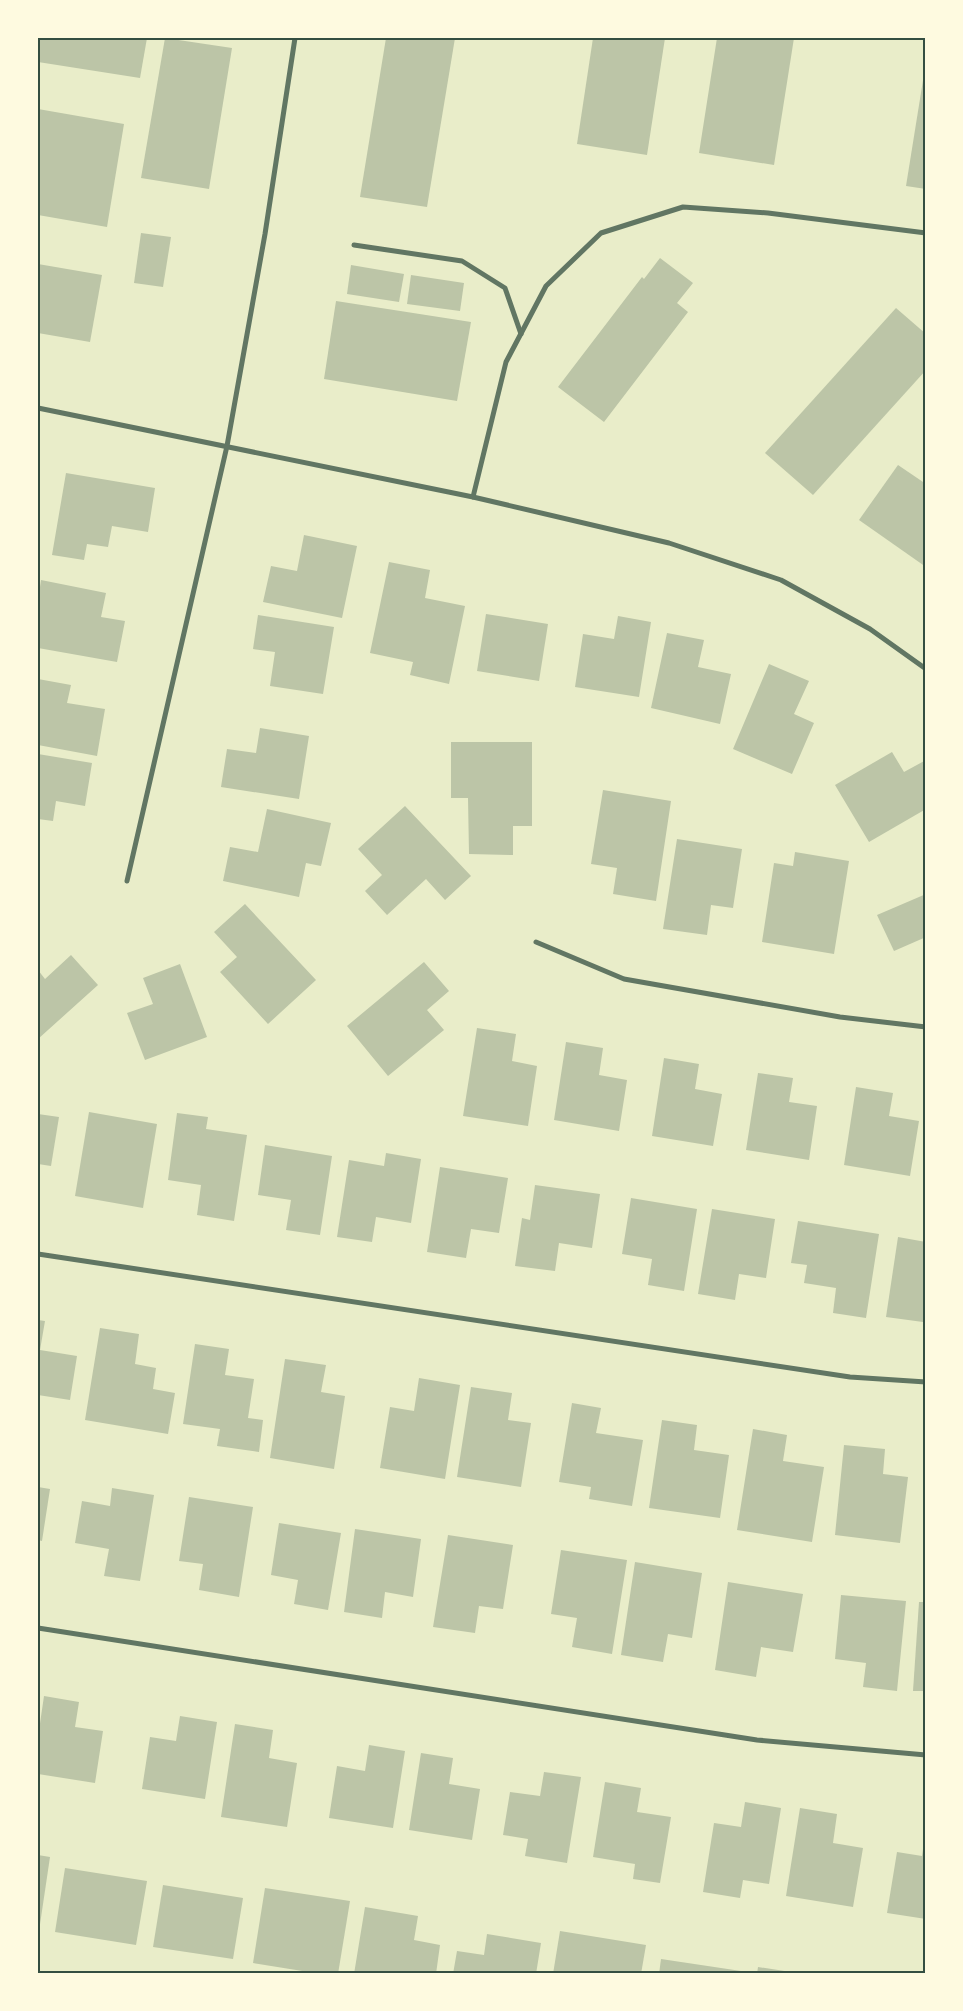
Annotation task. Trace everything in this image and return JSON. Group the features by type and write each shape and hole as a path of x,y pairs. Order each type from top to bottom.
{"street":[{"path":"127,881 227,446 264,234 295,38"},
{"path":"473,497 506,362 546,286 601,233 683,207 768,213 926,233"},
{"path":"354,245 462,261 505,288 521,334"},
{"path":"38,408 473,497 669,543 781,580 870,629 926,669"},
{"path":"536,942 624,979 840,1018 926,1027"},
{"path":"38,1254 850,1377 926,1382"},
{"path":"38,1628 757,1740 926,1755"}],"building":[{"path":"38,38 147,38 140,78 38,62"},
{"path":"165,38 232,48 209,189 141,178"},
{"path":"386,38 455,38 427,207 360,197"},
{"path":"593,38 665,38 647,155 577,144"},
{"path":"717,38 794,38 774,165 699,153"},
{"path":"924,74 926,74 926,189 906,186"},
{"path":"38,109 124,124 107,227 38,215"},
{"path":"141,233 171,237 163,287 134,283"},
{"path":"660,258 693,283 677,303 688,312 604,422 558,387 642,277 644,279"},
{"path":"38,264 102,275 90,342 38,333"},
{"path":"351,265 404,274 399,302 347,294"},
{"path":"411,275 464,283 460,311 407,304"},
{"path":"336,301 471,322 457,401 324,379"},
{"path":"896,308 926,334 926,370 813,495 765,453"},
{"path":"898,465 926,484 926,567 859,520"},
{"path":"66,473 155,488 148,532 112,526 108,547 87,544 84,560 52,555"},
{"path":"304,535 357,546 342,618 263,602 271,566 297,571"},
{"path":"389,562 430,570 425,598 465,606 449,684 410,675 413,662 370,653"},
{"path":"41,580 106,593 101,617 125,621 117,662 38,648 38,601"},
{"path":"486,614 548,624 539,681 477,671"},
{"path":"258,615 334,627 323,694 270,686 275,652 253,649"},
{"path":"618,616 651,622 639,697 575,687 583,634 614,639"},
{"path":"667,633 704,640 698,667 731,674 720,724 651,708"},
{"path":"769,664 809,681 794,714 814,723 792,774 733,749"},
{"path":"38,679 71,685 67,703 105,709 97,756 38,745"},
{"path":"260,728 309,736 299,799 221,787 227,749 256,753"},
{"path":"451,742 532,742 532,826 513,826 513,855 469,854 468,798 451,798"},
{"path":"892,752 904,772 926,760 926,809 869,842 835,785"},
{"path":"38,754 92,763 85,806 56,801 53,821 38,819"},
{"path":"603,790 671,801 656,901 613,894 617,868 591,864"},
{"path":"405,806 471,876 445,900 426,879 387,915 365,891 382,875 358,849"},
{"path":"267,809 331,823 321,866 306,863 299,897 223,881 230,847 258,852"},
{"path":"677,839 742,849 733,908 711,905 707,935 663,929"},
{"path":"795,852 849,861 834,954 762,942 774,863 793,866"},
{"path":"926,894 926,937 894,951 877,915"},
{"path":"245,904 316,980 268,1024 220,972 237,957 214,932"},
{"path":"71,955 98,985 38,1039 38,970 45,979"},
{"path":"424,962 449,991 427,1010 444,1030 388,1076 347,1026"},
{"path":"180,964 207,1037 145,1060 127,1013 153,1004 143,978"},
{"path":"477,1028 516,1034 512,1061 537,1066 528,1126 463,1116"},
{"path":"566,1042 603,1048 599,1075 627,1080 619,1131 554,1120"},
{"path":"664,1058 699,1064 695,1089 722,1094 713,1146 652,1136"},
{"path":"758,1073 793,1078 789,1102 817,1106 809,1160 746,1150"},
{"path":"856,1087 893,1093 889,1116 919,1121 910,1176 844,1165"},
{"path":"89,1112 157,1124 143,1208 75,1196"},
{"path":"177,1113 208,1117 206,1129 247,1135 234,1221 197,1215 201,1185 168,1180"},
{"path":"38,1114 59,1117 51,1166 38,1164"},
{"path":"265,1145 332,1156 320,1235 286,1230 291,1200 258,1195"},
{"path":"386,1153 421,1159 411,1223 376,1217 372,1242 337,1237 349,1160 384,1166"},
{"path":"440,1167 508,1178 499,1233 471,1229 466,1258 427,1252"},
{"path":"535,1185 600,1194 592,1248 559,1243 555,1271 515,1266 522,1218 530,1220"},
{"path":"631,1198 697,1209 684,1291 648,1285 652,1259 622,1254"},
{"path":"712,1209 775,1219 766,1278 739,1274 735,1300 698,1294"},
{"path":"798,1221 879,1234 866,1318 833,1313 836,1288 804,1283 807,1265 791,1263"},
{"path":"898,1237 926,1242 926,1304 923,1322 886,1317"},
{"path":"38,1320 45,1321 40,1350 77,1356 70,1400 38,1395"},
{"path":"100,1328 139,1334 135,1364 156,1368 153,1389 175,1393 168,1434 85,1420"},
{"path":"195,1344 229,1349 225,1375 254,1379 248,1418 263,1420 259,1452 217,1446 220,1429 183,1424"},
{"path":"285,1359 326,1365 321,1392 345,1396 334,1469 270,1458"},
{"path":"419,1378 460,1385 445,1479 380,1468 390,1407 414,1411"},
{"path":"471,1387 512,1393 508,1420 531,1423 521,1487 457,1477"},
{"path":"572,1403 601,1408 596,1433 643,1440 632,1506 589,1499 591,1487 559,1482"},
{"path":"662,1420 697,1425 694,1450 729,1455 720,1518 649,1508"},
{"path":"753,1429 787,1435 783,1461 824,1467 812,1542 737,1530"},
{"path":"844,1445 885,1449 883,1474 908,1477 900,1543 835,1535"},
{"path":"38,1487 50,1489 42,1541 38,1540"},
{"path":"112,1488 154,1495 140,1581 104,1576 109,1549 75,1543 82,1501 110,1506"},
{"path":"189,1497 253,1507 239,1597 199,1590 203,1564 179,1561"},
{"path":"279,1523 341,1533 328,1610 294,1604 298,1580 271,1575"},
{"path":"355,1529 421,1539 413,1597 385,1592 382,1618 344,1612"},
{"path":"448,1535 513,1545 503,1609 479,1606 475,1633 433,1627"},
{"path":"561,1550 627,1560 612,1654 572,1647 577,1618 551,1614"},
{"path":"635,1562 702,1573 692,1638 668,1634 663,1662 621,1655"},
{"path":"728,1582 803,1594 793,1652 761,1647 756,1677 715,1670"},
{"path":"841,1595 906,1601 897,1691 863,1687 866,1663 835,1659"},
{"path":"919,1602 926,1602 926,1691 913,1691"},
{"path":"44,1696 79,1702 75,1727 103,1731 95,1783 38,1774 38,1737"},
{"path":"180,1716 217,1722 205,1799 142,1789 150,1737 176,1741"},
{"path":"235,1724 273,1730 269,1758 297,1763 287,1827 221,1817"},
{"path":"369,1745 405,1751 393,1828 329,1818 337,1766 365,1771"},
{"path":"421,1753 453,1758 449,1784 480,1789 472,1840 409,1830"},
{"path":"544,1772 581,1777 567,1863 525,1856 528,1839 503,1835 510,1792 540,1796"},
{"path":"605,1782 641,1788 637,1812 671,1817 660,1883 633,1879 635,1864 593,1857"},
{"path":"745,1802 781,1808 769,1884 743,1880 740,1898 703,1892 714,1823 741,1827"},
{"path":"800,1808 837,1814 833,1843 863,1848 853,1907 786,1896"},
{"path":"924,1842 926,1919 887,1913 897,1852 922,1856"},
{"path":"38,1855 50,1857 39,1931 38,1931"},
{"path":"65,1868 147,1881 136,1945 55,1932"},
{"path":"163,1885 243,1898 233,1959 153,1947"},
{"path":"265,1888 350,1901 338,1974 321,1974 253,1963"},
{"path":"365,1907 418,1916 414,1940 440,1945 436,1974 354,1974"},
{"path":"560,1931 646,1945 641,1974 553,1974"},
{"path":"487,1934 541,1943 536,1974 453,1974 457,1951 484,1955"},
{"path":"661,1959 741,1971 741,1974 659,1974"},
{"path":"758,1967 791,1972 791,1974 757,1974"}]}
